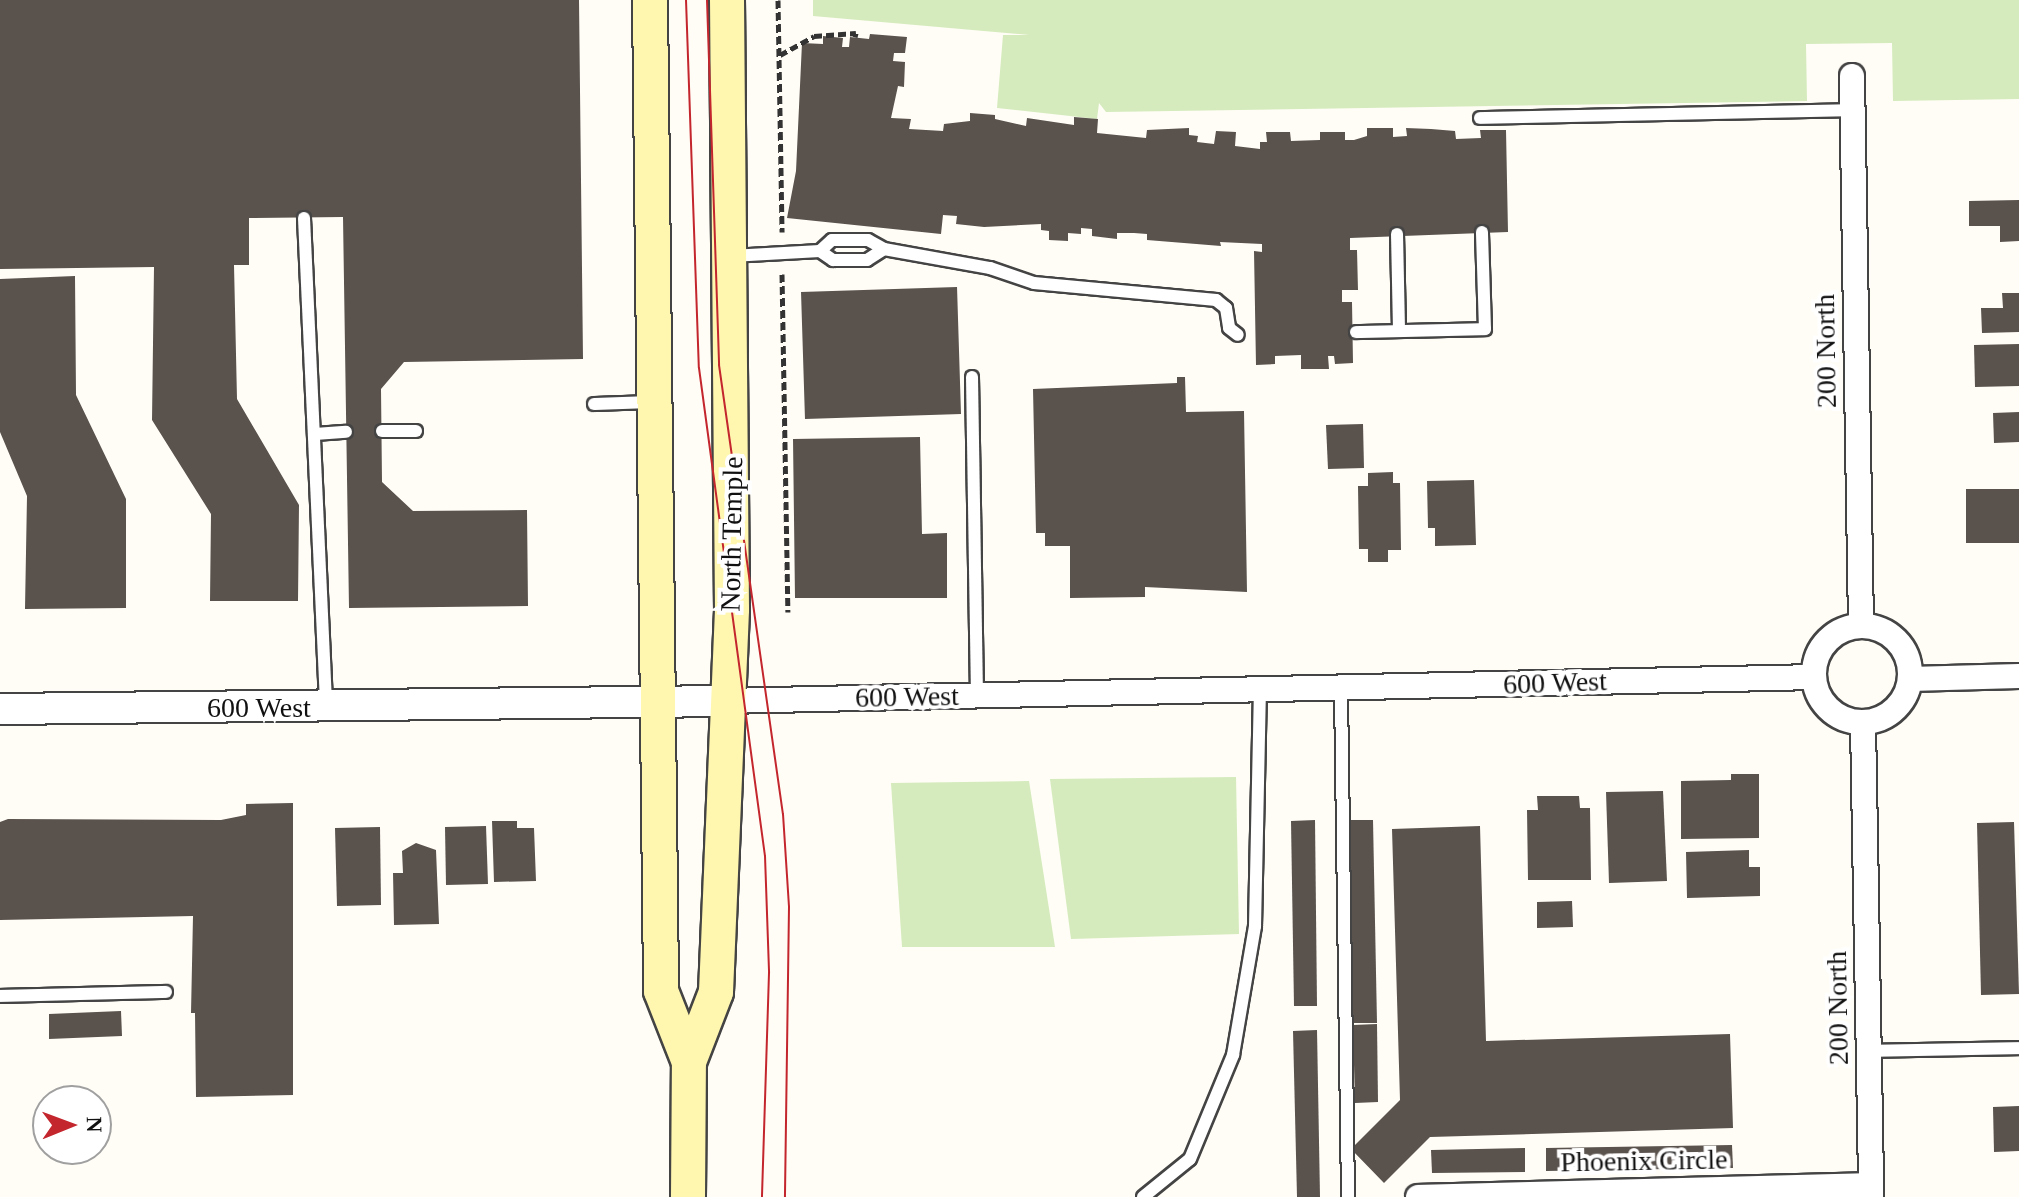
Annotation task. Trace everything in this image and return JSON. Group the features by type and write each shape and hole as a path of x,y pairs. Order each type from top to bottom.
{"main road":[{"name":"North Temple","path":"650,0 651,402 661,991 689,1062"},
{"name":"North Temple","path":"688,1197 689,1062 716,992 725,701 732,609 727,0"}],"street":[{"name":"200 North","path":"1852,76 1861,625"},
{"path":"1861,625 1884,630 1901,645 1910,679 1900,704 1877,720 1863,722 1826,706 1814,677 1825,643 1835,633 1861,625"},
{"path":"1910,679 2019,676"},
{"name":"600 West","path":"0,709 655,704 1814,677"},
{"name":"200 North","path":"1863,722 1871,1191"},
{"name":"Phoenix Circle","path":"1418,1197 1871,1191"}],"lane":[{"path":"1480,118 1852,110"},
{"path":"304,218 326,708"},
{"path":"1356,332 1485,329 1482,232"},
{"path":"1397,234 1399,331"},
{"path":"820,251 832,240 868,240 884,249 990,268 1034,283 1216,300 1226,308 1229,328 1238,335"},
{"path":"731,256 820,251 833,260 867,260 884,249"},
{"path":"972,377 977,695"},
{"path":"594,404 651,402"},
{"path":"382,431 416,431"},
{"path":"315,434 346,432"},
{"path":"1341,689 1348,1197"},
{"path":"1143,1197 1190,1159 1233,1055 1255,926 1260,691"},
{"path":"0,996 166,992"},
{"path":"1869,1051 2019,1048"}],"path":[{"path":"778,0 788,612"},
{"path":"779,55 814,36 856,33 855,37"}],"green space":[{"path":"813,0 2019,0 2019,99 1893,101 1892,43 1806,44 1807,101 1106,112 1099,103 1097,119 997,108 1003,35 1029,35 813,16"},
{"path":"1236,777 1239,934 1071,939 1050,779"},
{"path":"1029,781 1055,947 902,947 891,783"}],"building":[{"path":"0,0 579,0 583,359 404,362 381,389 382,482 413,511 527,510 528,606 349,608 343,217 249,218 249,265 234,265 237,399 299,505 298,601 210,601 211,514 152,420 154,267 0,269"},
{"path":"870,34 907,37 905,53 894,53 893,61 905,62 904,87 898,86 891,118 911,119 909,129 943,131 944,124 970,121 970,113 995,115 995,119 1026,126 1027,118 1074,125 1074,117 1098,119 1097,133 1146,138 1147,130 1189,128 1189,135 1198,136 1197,142 1214,144 1216,131 1236,132 1235,146 1260,149 1260,142 1267,142 1266,132 1290,132 1291,141 1320,140 1320,132 1345,132 1345,140 1354,140 1367,136 1367,128 1393,128 1393,137 1407,136 1406,128 1455,131 1456,139 1481,138 1480,130 1506,130 1508,232 1350,238 1350,250 1357,250 1358,290 1342,290 1342,302 1352,302 1353,363 1335,364 1334,356 1328,356 1329,369 1301,369 1301,355 1275,356 1275,364 1256,365 1254,251 1262,252 1262,244 1220,242 1221,246 1147,240 1147,234 1134,233 1117,233 1117,239 1092,236 1092,229 1081,228 1081,234 1068,233 1068,241 1049,240 1049,231 1041,230 1041,224 984,227 956,224 957,216 943,215 941,234 787,218 796,171 802,43 823,44 823,36 843,38 842,47 849,47 850,37 869,39"},
{"path":"2019,200 2019,241 2000,242 2000,226 1969,226 1969,201"},
{"path":"75,276 76,395 126,499 126,608 25,609 27,496 0,432 0,279"},
{"path":"957,287 961,414 805,419 801,292"},
{"path":"2002,293 2019,293 2019,332 1982,333 1981,308 2003,308"},
{"path":"2019,344 2019,386 1975,387 1974,345"},
{"path":"1177,377 1185,377 1186,412 1244,411 1247,592 1145,587 1145,597 1070,598 1070,546 1045,546 1045,533 1036,533 1033,389 1177,383"},
{"path":"2019,412 2019,442 1994,443 1993,413"},
{"path":"1363,424 1364,468 1328,469 1326,425"},
{"path":"920,437 922,534 947,533 947,598 795,598 793,439"},
{"path":"1393,472 1393,483 1400,483 1401,550 1388,550 1388,562 1368,562 1368,549 1359,549 1358,486 1368,486 1368,473"},
{"path":"1474,480 1476,545 1435,546 1435,528 1428,528 1427,481"},
{"path":"1966,489 2019,489 2019,543 1966,543"},
{"path":"1731,774 1759,774 1759,838 1681,839 1681,781 1731,780"},
{"path":"1663,791 1667,881 1609,883 1606,792"},
{"path":"1537,796 1579,796 1580,808 1590,808 1591,880 1528,880 1527,810 1538,810"},
{"path":"293,803 293,1095 196,1097 195,1013 191,1013 193,916 0,920 0,822 8,819 221,820 246,815 246,804"},
{"path":"1315,820 1317,1006 1294,1006 1291,821"},
{"path":"1349,820 1373,820 1377,1023 1353,1023"},
{"path":"492,821 517,821 517,828 534,828 536,881 494,882"},
{"path":"2014,822 2019,994 1981,995 1977,823"},
{"path":"486,826 488,884 446,885 445,827"},
{"path":"1480,826 1486,1041 1730,1034 1733,1128 1430,1137 1384,1183 1351,1149 1400,1100 1392,829"},
{"path":"380,827 381,905 337,906 335,828"},
{"path":"416,843 436,850 439,924 394,925 393,873 403,873 402,851"},
{"path":"1749,850 1749,867 1760,867 1760,896 1687,898 1686,852"},
{"path":"1572,901 1573,927 1537,928 1537,902"},
{"path":"121,1011 122,1036 49,1039 49,1014"},
{"path":"1377,1024 1378,1102 1355,1103 1353,1025"},
{"path":"1317,1030 1320,1197 1297,1197 1293,1031"},
{"path":"2019,1106 2019,1151 1994,1152 1993,1107"},
{"path":"1732,1145 1733,1168 1546,1171 1546,1148"},
{"path":"1525,1148 1525,1172 1432,1173 1431,1150"}],"tram line":[{"path":"686,0 699,368 765,856 769,973 762,1197"},
{"path":"707,0 719,365 783,814 789,907 785,1197"}]}
